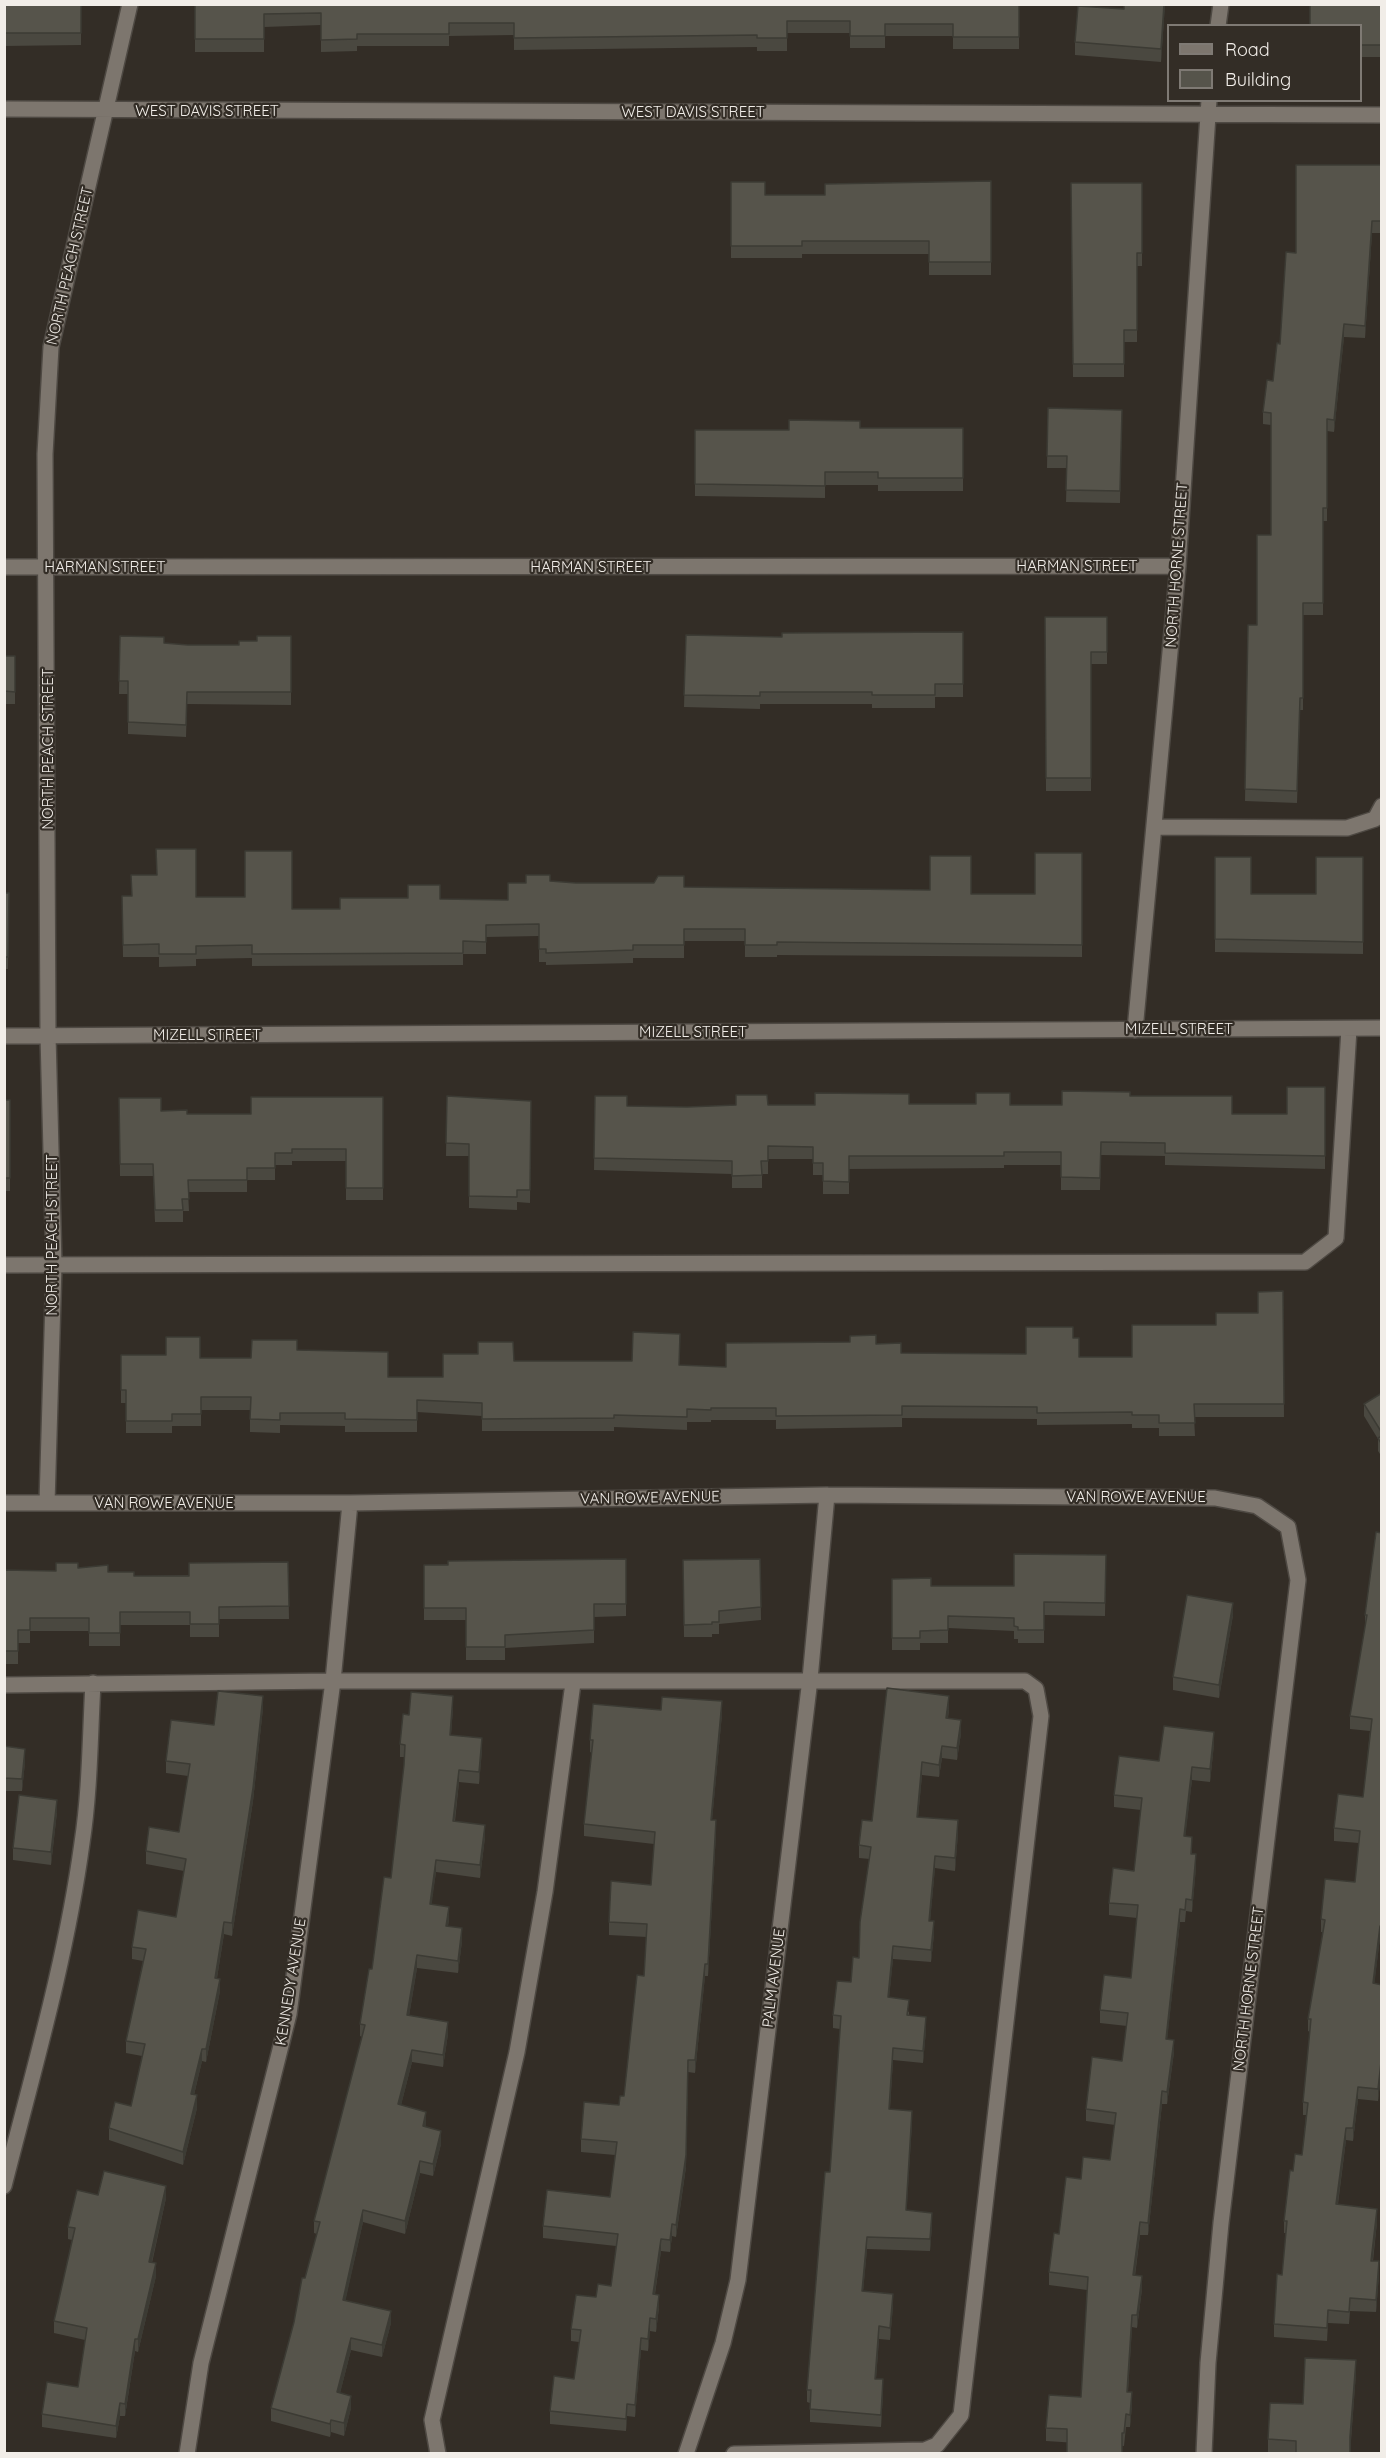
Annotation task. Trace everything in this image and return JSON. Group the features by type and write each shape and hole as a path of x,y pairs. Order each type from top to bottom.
{"street":[{"name":"NORTH PEACH STREET","path":"47,1503 54,1265 48,1036 48,567 45,454 51,347 130,4"},
{"path":"1218,24 1221,4"},
{"name":"WEST DAVIS STREET","path":"4,109 106,111 1209,107 1382,115"},
{"name":"NORTH HORNE STREET","path":"1135,1030 1178,566 1209,107"},
{"name":"HARMAN STREET","path":"4,567 1178,566"},
{"path":"1155,827 1347,828 1375,819 1382,806"},
{"name":"MIZELL STREET","path":"4,1036 1382,1028"},
{"path":"4,1265 1305,1262 1336,1238 1349,1029"},
{"name":"VAN ROWE AVENUE","path":"4,1503 350,1503 828,1496 1215,1498 1257,1506 1288,1527"},
{"name":"PALM AVENUE","path":"686,2454 723,2343 738,2280 810,1679 828,1496"},
{"name":"KENNEDY AVENUE","path":"187,2454 201,2363 289,2014 333,1681 350,1503"},
{"name":"NORTH HORNE STREET","path":"1204,2454 1208,2363 1221,2223 1298,1580 1288,1527"},
{"path":"4,1685 333,1681 573,1683 810,1679 1025,1681 1036,1689 1041,1716 961,2415 937,2445 925,2450 734,2454"},
{"path":"4,2186 50,2016 68,1931 83,1841 93,1683"},
{"path":"438,2454 432,2420 517,2052 545,1892 573,1683"}],"building":[{"path":"4,4 81,4 81,33 4,33"},
{"path":"195,4 1019,4 1019,37 953,37 953,24 885,24 885,36 850,36 850,21 787,21 787,38 757,38 757,35 514,38 514,23 449,23 449,34 357,34 357,39 321,40 321,13 264,14 264,39 195,39"},
{"path":"1124,4 1164,4 1161,49 1075,42 1078,6 1124,9"},
{"path":"1310,4 1382,4 1382,45 1362,45 1362,24 1310,24"},
{"path":"1296,165 1382,165 1382,221 1372,221 1365,326 1344,324 1334,420 1327,419 1327,508 1323,508 1323,603 1303,603 1303,698 1300,698 1297,791 1245,789 1248,625 1257,625 1257,535 1271,535 1271,413 1263,412 1267,380 1273,381 1277,343 1280,344 1286,252 1296,253"},
{"path":"991,181 991,262 929,262 929,241 802,241 802,246 731,246 731,182 765,182 765,195 825,195 825,184"},
{"path":"1071,183 1142,183 1142,253 1137,253 1137,330 1124,330 1124,364 1073,364"},
{"path":"1048,408 1122,410 1120,491 1066,490 1067,456 1047,456"},
{"path":"789,420 860,421 860,428 963,428 963,478 878,478 878,472 825,472 825,486 695,484 695,430 789,430"},
{"path":"1045,617 1107,617 1107,652 1091,652 1091,778 1046,778"},
{"path":"963,632 963,684 935,684 935,695 872,695 872,692 760,692 760,696 684,695 686,635 782,637 782,633"},
{"path":"120,636 164,637 164,643 188,645 239,645 239,641 257,641 257,636 291,636 291,692 187,692 186,725 128,722 128,681 119,681"},
{"path":"4,656 15,656 15,692 4,691"},
{"path":"156,849 196,849 196,897 245,897 245,851 292,851 292,909 340,909 340,898 408,898 408,885 440,885 440,899 508,900 508,883 526,883 526,875 550,875 550,881 576,883 654,883 658,876 684,876 684,887 930,890 930,856 971,856 971,894 1035,894 1035,853 1082,853 1082,945 777,942 777,945 745,945 745,929 684,929 684,945 633,945 633,950 546,953 546,949 539,949 539,924 486,925 486,942 463,941 463,953 252,954 252,945 196,946 196,954 159,954 159,944 123,945 122,896 132,896 131,875 157,875"},
{"path":"1215,857 1251,857 1251,894 1316,894 1316,857 1363,857 1363,942 1215,939"},
{"path":"4,893 9,893 8,957 4,957"},
{"path":"1287,1087 1325,1087 1325,1156 1165,1153 1165,1143 1101,1142 1100,1178 1061,1177 1061,1152 1004,1152 1004,1156 849,1156 849,1182 823,1181 823,1163 813,1163 813,1147 768,1146 768,1161 761,1161 762,1175 732,1176 732,1161 594,1158 595,1096 627,1096 627,1106 687,1107 736,1105 736,1095 767,1095 768,1105 815,1105 815,1093 909,1094 909,1104 976,1104 976,1093 1010,1093 1010,1105 1062,1105 1062,1091 1130,1092 1130,1096 1232,1096 1232,1114 1287,1114"},
{"path":"447,1096 531,1101 530,1190 517,1190 517,1197 469,1196 469,1144 446,1143"},
{"path":"251,1097 383,1097 383,1188 346,1188 346,1149 292,1149 292,1153 275,1153 275,1168 247,1168 247,1180 188,1180 189,1199 182,1199 183,1210 155,1210 153,1164 120,1164 119,1098 161,1098 161,1111 187,1110 187,1114 251,1114"},
{"path":"4,1100 10,1100 10,1178 4,1178"},
{"path":"1283,1291 1284,1404 1194,1404 1195,1423 1159,1423 1159,1415 1132,1415 1132,1412 1037,1413 1037,1407 902,1406 902,1415 776,1416 776,1408 711,1408 711,1410 687,1409 687,1417 614,1415 614,1418 482,1419 482,1403 417,1400 417,1420 345,1419 345,1413 280,1413 280,1420 250,1419 251,1397 201,1397 201,1414 172,1414 172,1421 126,1421 126,1390 121,1390 121,1355 166,1355 166,1337 200,1337 200,1358 251,1358 252,1340 297,1340 297,1350 388,1352 388,1377 443,1377 443,1354 478,1354 478,1342 513,1342 514,1361 632,1361 633,1332 680,1334 679,1365 726,1367 726,1343 850,1342 850,1336 876,1335 876,1344 901,1343 901,1353 1026,1354 1026,1327 1073,1327 1073,1338 1079,1338 1079,1357 1132,1357 1132,1325 1216,1325 1216,1313 1258,1313 1258,1292"},
{"path":"1382,1393 1382,1433 1364,1404"},
{"path":"1376,1532 1382,1533 1382,1926 1380,1926 1373,1983 1382,1985 1382,2053 1378,2089 1358,2087 1353,2128 1346,2128 1336,2204 1377,2209 1371,2261 1379,2261 1376,2300 1350,2298 1349,2312 1328,2310 1327,2328 1274,2324 1277,2274 1282,2275 1287,2221 1284,2221 1290,2170 1293,2171 1295,2154 1302,2155 1308,2103 1303,2102 1311,2019 1308,2019 1325,1920 1321,1919 1325,1879 1355,1882 1360,1831 1334,1828 1338,1794 1363,1797 1372,1719 1350,1716 1367,1615 1365,1615"},
{"path":"1014,1554 1106,1555 1105,1603 1044,1602 1044,1630 1018,1630 1018,1627 1014,1626 1014,1618 948,1616 948,1630 920,1631 920,1638 892,1638 892,1579 931,1578 931,1586 1014,1586"},
{"path":"626,1559 626,1604 594,1604 594,1630 505,1635 505,1647 466,1647 466,1608 424,1608 424,1565 448,1565 448,1561"},
{"path":"760,1559 761,1607 719,1611 719,1622 684,1625 683,1560"},
{"path":"288,1562 289,1606 219,1607 219,1624 190,1624 190,1612 120,1612 120,1633 89,1633 89,1618 30,1618 30,1630 18,1630 18,1651 4,1651 4,1570 56,1571 56,1563 78,1563 78,1568 108,1565 108,1572 134,1572 134,1576 189,1576 189,1563"},
{"path":"1187,1595 1233,1603 1219,1685 1173,1677"},
{"path":"887,1688 949,1696 946,1718 961,1720 957,1748 942,1746 939,1765 922,1762 917,1817 958,1820 955,1858 935,1856 929,1921 934,1921 931,1950 893,1946 888,1997 909,2000 907,2015 926,2017 923,2051 893,2048 889,2109 912,2111 906,2210 932,2213 930,2239 867,2237 862,2291 893,2294 890,2328 879,2326 875,2379 883,2379 881,2415 810,2409 811,2390 807,2390 825,2172 830,2172 841,2016 833,2015 837,1981 851,1982 853,1957 859,1958 860,1922 871,1847 859,1845 862,1820 872,1821"},
{"path":"218,1691 263,1696 253,1788 232,1923 224,1922 215,1978 220,1979 206,2049 202,2049 191,2094 197,2095 183,2152 109,2128 115,2102 131,2106 145,2044 126,2041 146,1949 132,1947 138,1910 176,1917 186,1859 146,1851 149,1827 179,1832 190,1764 166,1761 171,1720 214,1725"},
{"path":"411,1692 453,1696 450,1735 482,1738 479,1772 459,1770 453,1821 485,1825 480,1865 436,1860 430,1904 449,1907 446,1926 462,1928 458,1961 417,1955 407,2015 448,2022 443,2055 412,2050 398,2104 426,2112 423,2126 441,2131 433,2164 420,2161 405,2221 363,2210 343,2300 391,2311 382,2345 351,2338 337,2392 351,2396 344,2423 331,2420 330,2424 271,2408 294,2322 302,2278 305,2278 320,2222 314,2221 365,2025 360,2024 369,1969 372,1969 384,1877 391,1878 404,1765 405,1745 400,1744 403,1714 409,1715"},
{"path":"662,1697 722,1701 711,1820 716,1820 708,1964 705,1964 695,2060 688,2060 686,2155 676,2225 672,2224 670,2240 661,2239 653,2294 659,2295 656,2319 650,2318 648,2339 641,2338 635,2405 627,2404 626,2419 550,2411 554,2376 574,2379 581,2330 571,2329 576,2295 596,2297 598,2284 611,2286 618,2234 543,2226 547,2190 610,2197 617,2142 581,2139 584,2102 619,2105 620,2096 624,2096 637,1975 644,1976 647,1924 609,1922 611,1881 651,1885 655,1832 584,1824 593,1740 590,1740 593,1704 661,1710"},
{"path":"1164,1726 1214,1732 1210,1769 1192,1767 1184,1836 1192,1837 1191,1854 1196,1854 1192,1900 1186,1899 1185,1910 1180,1909 1166,2039 1174,2040 1167,2092 1162,2091 1148,2223 1140,2222 1133,2275 1142,2276 1137,2315 1132,2315 1127,2392 1132,2392 1130,2415 1126,2414 1124,2433 1122,2433 1122,2454 1067,2454 1067,2429 1046,2428 1049,2395 1081,2397 1088,2277 1049,2272 1054,2233 1059,2234 1066,2177 1081,2179 1083,2157 1110,2160 1116,2113 1086,2109 1092,2057 1122,2061 1128,2013 1100,2010 1104,1975 1131,1978 1138,1905 1109,1903 1113,1868 1134,1871 1142,1798 1114,1795 1119,1756 1159,1761"},
{"path":"4,1746 25,1749 22,1779 4,1778"},
{"path":"19,1795 57,1800 51,1852 13,1848"},
{"path":"104,2171 166,2186 149,2262 156,2263 138,2339 135,2339 125,2404 120,2403 116,2426 42,2414 47,2382 78,2387 87,2328 54,2321 75,2228 68,2227 77,2190 98,2195"},
{"path":"1305,2358 1356,2360 1350,2454 1296,2454 1296,2441 1268,2439 1270,2403 1303,2404"}]}
